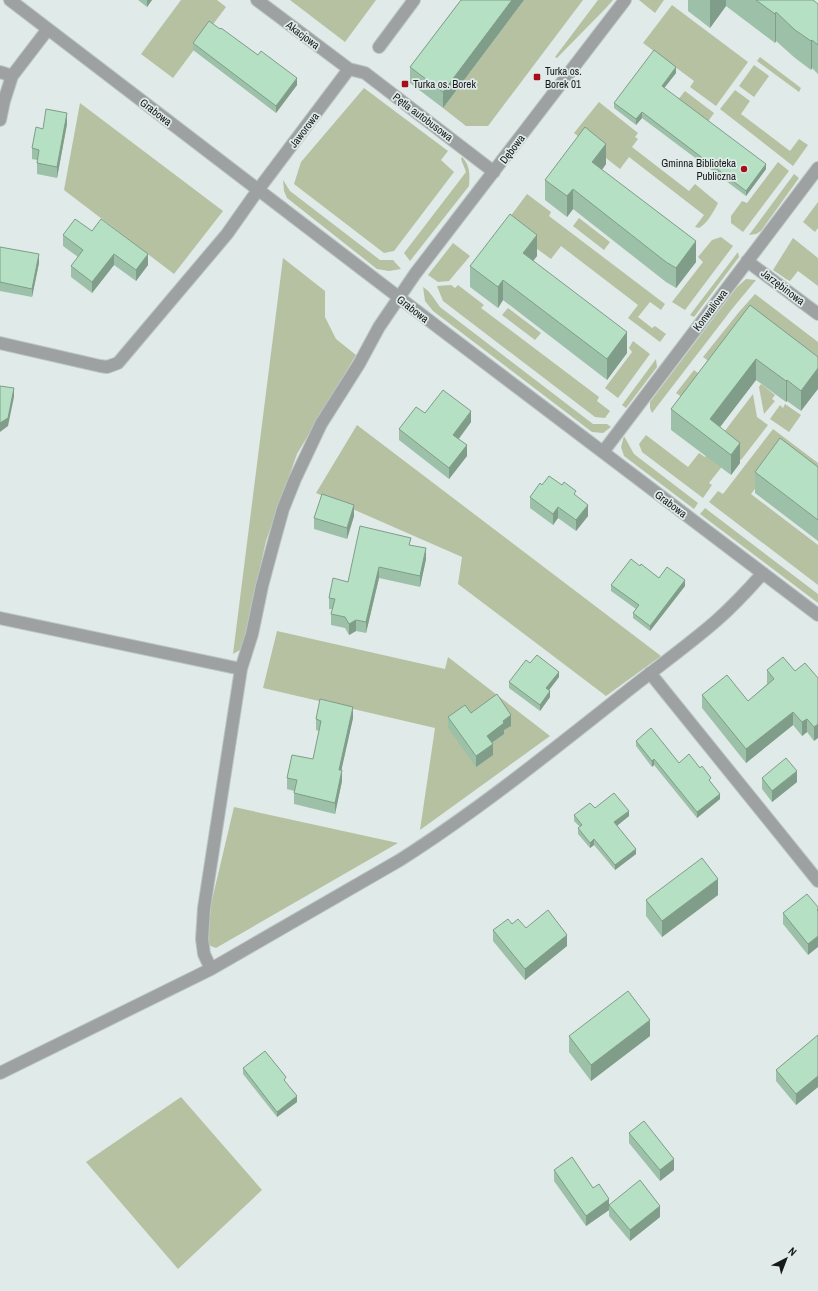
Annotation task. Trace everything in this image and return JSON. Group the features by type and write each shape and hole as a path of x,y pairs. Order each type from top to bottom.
{"street":[{"name":"Grabowa","path":"10,0 398,297 818,615"},
{"name":"Akacjowa","path":"257,0 349,69"},
{"path":"379,47 414,0"},
{"name":"Dębowa","path":"211,969 204,954 202,939 204,908 241,669 252,634 262,586 283,509 295,479 321,424 398,297 625,0"},
{"path":"0,120 12,76 48,29"},
{"name":"Pętla autobusowa","path":"349,69 365,73 494,172"},
{"name":"Jaworowa","path":"0,343 100,366 107,367 118,363 227,234 258,190 349,69"},
{"path":"0,72 12,76"},
{"name":"Konwaliowa","path":"603,452 818,168"},
{"name":"Jarzębinowa","path":"748,261 818,314"},
{"path":"0,1072 211,969 400,860 428,842 498,792 716,621 763,573"},
{"path":"0,618 241,669"},
{"path":"650,673 818,881"}],"green space":[{"path":"181,0 217,0 226,7 173,78 141,54"},
{"path":"290,0 376,0 345,42"},
{"path":"524,0 583,0 488,126 466,126 443,108"},
{"path":"598,0 613,0 557,58 555,57"},
{"path":"639,0 664,0 655,13"},
{"path":"672,5 748,62 716,106 690,87 694,81 643,43"},
{"path":"760,57 801,88 799,92 757,61"},
{"path":"754,65 769,76 754,97 739,86"},
{"path":"364,88 448,151 441,160 454,172 394,251 384,253 294,184 301,162"},
{"path":"735,90 750,101 741,114 790,151 799,139 808,145 793,166 720,109"},
{"path":"685,91 714,113 707,123 677,101"},
{"path":"599,102 638,133 635,137 638,139 632,147 689,191 695,184 718,203 705,224 699,228 695,227 704,215 629,157 620,169 574,133"},
{"path":"80,103 223,211 174,274 64,190"},
{"path":"462,157 467,163 469,170 469,186 410,261 404,253 466,172 461,159"},
{"path":"778,162 789,171 743,232 731,223 731,216 742,201 747,203"},
{"path":"794,174 799,178 761,231 756,234 749,235"},
{"path":"283,180 290,191 380,260 393,260 401,269 389,271 377,269 287,198 284,191"},
{"path":"527,194 551,212 549,216 665,304 661,310 650,302 638,317 652,328 655,326 666,334 660,342 628,318 638,305 561,246 551,259 504,225"},
{"path":"818,202 818,228 815,232 803,222"},
{"path":"579,218 610,242 604,250 573,226"},
{"path":"721,237 733,246 685,310 672,302 703,262 698,257 712,240"},
{"path":"793,238 818,258 818,286 798,271 790,281 773,270"},
{"path":"453,243 470,256 449,281 438,282 428,275"},
{"path":"738,252 739,257 694,317 690,315"},
{"path":"283,258 325,291 325,317 336,339 356,355 297,454 266,541 242,649 233,654"},
{"path":"746,279 756,280 652,413 650,402 737,287"},
{"path":"451,285 455,288 458,285 484,305 481,308 599,397 597,401 610,411 605,418 595,417 443,301 437,286"},
{"path":"423,287 430,293 440,307 593,424 607,424 611,427 603,433 592,432 433,311 425,301"},
{"path":"755,294 818,342 818,369 715,366 703,357"},
{"path":"508,308 541,333 535,340 502,315"},
{"path":"633,341 650,354 618,398 605,388 632,352 629,348"},
{"path":"656,359 657,367 626,408 622,405"},
{"path":"694,370 705,378 687,401 676,393"},
{"path":"761,384 775,395 772,399 775,401 764,414 759,387"},
{"path":"753,394 757,417 768,425 741,460 732,454 709,483 712,485 703,498 642,452 639,444 646,435 688,467 699,453 705,457"},
{"path":"785,404 801,415 789,432 770,419 780,405 783,408"},
{"path":"357,425 661,656 606,696 458,584 462,557 316,493"},
{"path":"773,429 818,463 818,477 784,451 751,494 818,545 818,585 709,502 718,491 723,494"},
{"path":"624,436 634,454 698,503 694,509 624,456 621,447"},
{"path":"705,508 818,594 818,603 700,514"},
{"path":"277,631 445,669 448,657 550,736 420,830 435,728 263,688"},
{"path":"234,807 398,843 216,948 208,945 211,904"},
{"path":"181,1097 262,1190 178,1269 86,1162"}],"building":[{"path":"461,0 512,0 443,92 410,67"},
{"path":"756,0 813,0 818,4 818,45 795,30 776,12 775,14"},
{"path":"209,21 258,55 261,51 297,78 276,106 193,43"},
{"path":"654,50 676,67 662,86 766,164 746,191 642,112 636,119 614,103"},
{"path":"46,109 67,113 57,167 37,163 39,150 32,148 36,127 43,129"},
{"path":"585,127 606,144 592,162 696,241 676,268 666,262 573,189 567,196 545,180"},
{"path":"510,214 537,235 523,253 627,332 607,359 503,280 498,287 470,266"},
{"path":"75,219 92,231 101,219 148,254 136,270 114,254 92,282 71,266 83,250 63,235"},
{"path":"0,247 39,254 32,289 0,282"},
{"path":"750,305 818,357 818,368 801,391 756,359 710,419 740,443 731,455 671,409"},
{"path":"0,386 14,388 8,418 0,423"},
{"path":"443,390 471,411 453,435 467,445 449,468 399,429 416,407 425,413"},
{"path":"780,438 818,467 818,520 755,472"},
{"path":"549,476 562,485 564,482 576,491 574,494 588,505 576,520 558,507 553,514 530,497 540,483 542,485"},
{"path":"322,494 354,505 347,528 314,518"},
{"path":"360,526 411,538 409,545 426,548 420,576 379,567 366,622 356,620 349,624 345,617 331,614 335,599 329,598 333,578 348,582"},
{"path":"631,559 640,566 641,564 659,578 667,567 685,580 650,626 633,613 639,605 611,585"},
{"path":"537,655 559,672 546,688 550,691 540,705 509,682 526,660 530,663"},
{"path":"783,657 795,671 805,663 818,678 818,724 814,727 807,719 802,722 793,712 746,749 702,695 727,675 748,701 774,679 767,670"},
{"path":"497,694 511,715 503,721 504,723 487,736 493,744 476,756 448,717 465,705 471,713"},
{"path":"320,699 353,707 339,770 342,770 335,803 294,793 297,780 287,778 292,755 313,759 321,721 316,719"},
{"path":"651,728 679,763 689,754 700,768 702,766 711,778 709,780 720,794 697,812 654,759 652,761 636,741"},
{"path":"786,758 797,771 772,791 762,778"},
{"path":"614,793 629,811 614,822 636,849 615,865 594,839 590,843 578,828 582,825 574,815 590,803 595,808"},
{"path":"702,858 718,879 662,921 646,900"},
{"path":"807,894 818,907 818,936 808,944 783,913"},
{"path":"548,910 567,935 525,969 493,930 508,919 512,924 518,919 526,928"},
{"path":"628,991 650,1020 591,1065 569,1036"},
{"path":"818,1035 818,1076 796,1094 776,1070"},
{"path":"265,1051 286,1077 284,1080 297,1096 277,1112 243,1068"},
{"path":"644,1121 674,1159 660,1170 629,1133"},
{"path":"572,1157 593,1188 599,1184 609,1199 586,1216 554,1170"},
{"path":"640,1180 660,1206 630,1230 609,1205"}],"place":[{"name":"Turka os. Borek 01","path":"537,77"},
{"name":"Turka os. Borek","path":"405,84"},
{"name":"Gminna Biblioteka Publiczna","path":"744,169"}]}
